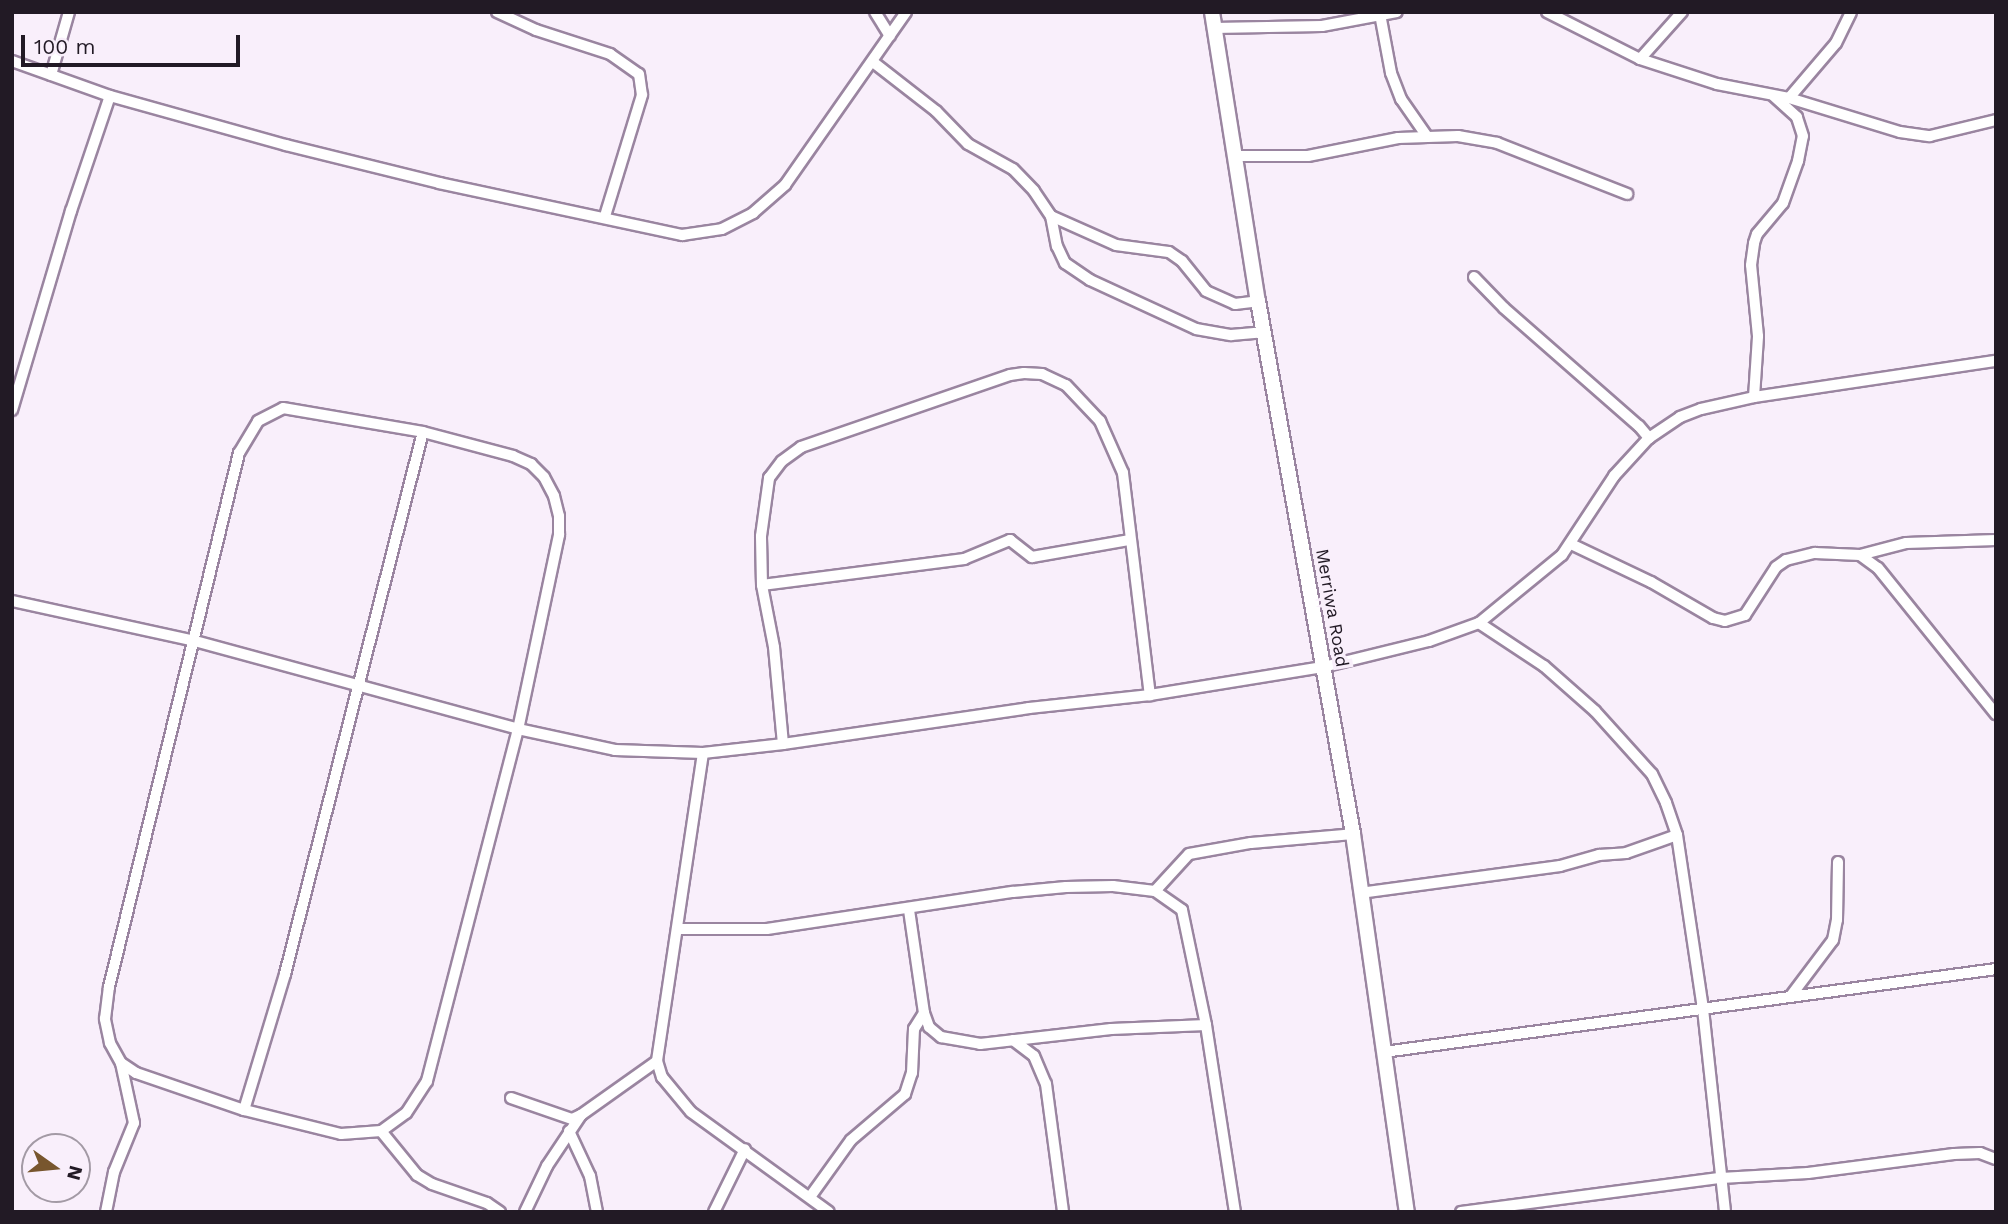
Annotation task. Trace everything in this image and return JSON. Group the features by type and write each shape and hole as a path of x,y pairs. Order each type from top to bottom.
{"street":[{"path":"51,75 69,12"},
{"path":"497,12 536,30 610,54 639,74 642,95 617,167 604,216"},
{"path":"876,12 890,36"},
{"path":"12,61 110,96 439,183 604,216 682,235 722,229 753,213 785,184 906,12"},
{"name":"Merriwa Road","path":"1212,12 1263,332 1353,834 1406,1212"},
{"path":"1214,28 1321,26 1397,12"},
{"path":"1548,12 1640,59 1717,84 1789,97 1900,131 1930,136 1996,120"},
{"path":"1640,59 1682,12"},
{"path":"1789,97 1836,43 1851,12"},
{"path":"1380,14 1391,72 1401,99 1426,135"},
{"path":"873,62 936,111 968,144 1013,169 1034,191 1051,216 1057,246 1065,262 1082,275 1196,328 1231,335 1263,332"},
{"path":"12,410 71,211 110,96"},
{"path":"1754,397 1758,336 1751,265 1754,243 1757,234 1783,204 1798,161 1803,136 1797,117 1774,96"},
{"path":"1234,156 1308,156 1362,143 1426,135 1458,136 1497,143 1627,194"},
{"path":"1051,216 1116,245 1169,252 1182,261 1206,291 1236,304 1258,301"},
{"path":"1474,278 1504,308 1639,426 1649,438"},
{"path":"12,601 191,640 518,729 615,750 703,753 783,744 1028,708 1150,695 1323,667 1429,641 1479,623 1572,544 1605,487 1649,438 1680,417 1701,409 1754,397 1996,362"},
{"path":"783,744 774,647 762,585 761,536 769,478 782,461 801,447 1010,375 1024,373 1042,374 1066,385 1100,422 1123,473 1129,540 1150,695"},
{"path":"106,1212 114,1172 134,1123 121,1063 110,1043 105,1019 106,1002 191,640 239,453 258,421 283,408 292,408 422,432 531,464 544,477 554,496 559,516 559,535 518,729 426,1081 406,1113 381,1131 341,1134 244,1110 159,1082 121,1063"},
{"path":"244,1110 285,975 422,432"},
{"path":"762,585 964,559 1010,540 1032,557 1129,540"},
{"path":"1572,544 1651,582 1713,618 1725,621 1745,615 1776,567 1786,560 1815,553 1860,555 1906,543 1996,540"},
{"path":"1860,555 1878,568 1996,714"},
{"path":"1479,623 1544,666 1595,711 1652,774 1667,803 1677,835 1703,1009 1724,1212"},
{"path":"703,753 657,1061 662,1077 691,1112 829,1212"},
{"path":"1156,891 1189,854 1251,844 1353,834"},
{"path":"1360,893 1560,866 1599,855 1626,853 1677,835"},
{"path":"1790,997 1833,940 1837,920 1838,862"},
{"path":"678,929 766,929 909,910 1013,892 1066,887 1113,886 1156,891 1182,910 1206,1025 1235,1212"},
{"path":"909,910 924,1013 932,1030 950,1040 980,1044 1111,1030 1206,1025"},
{"path":"1384,1052 1996,969"},
{"path":"810,1197 851,1140 905,1094 912,1073 914,1029 924,1013"},
{"path":"1013,1040 1034,1056 1046,1084 1063,1212"},
{"path":"511,1098 572,1119 657,1061"},
{"path":"525,1212 547,1166 581,1115"},
{"path":"381,1131 402,1153 417,1175 432,1184 487,1203 500,1212"},
{"path":"569,1131 590,1176 597,1212"},
{"path":"714,1212 745,1149"},
{"path":"1461,1212 1721,1178 1808,1173 1954,1154 1980,1153 1996,1159"}]}
